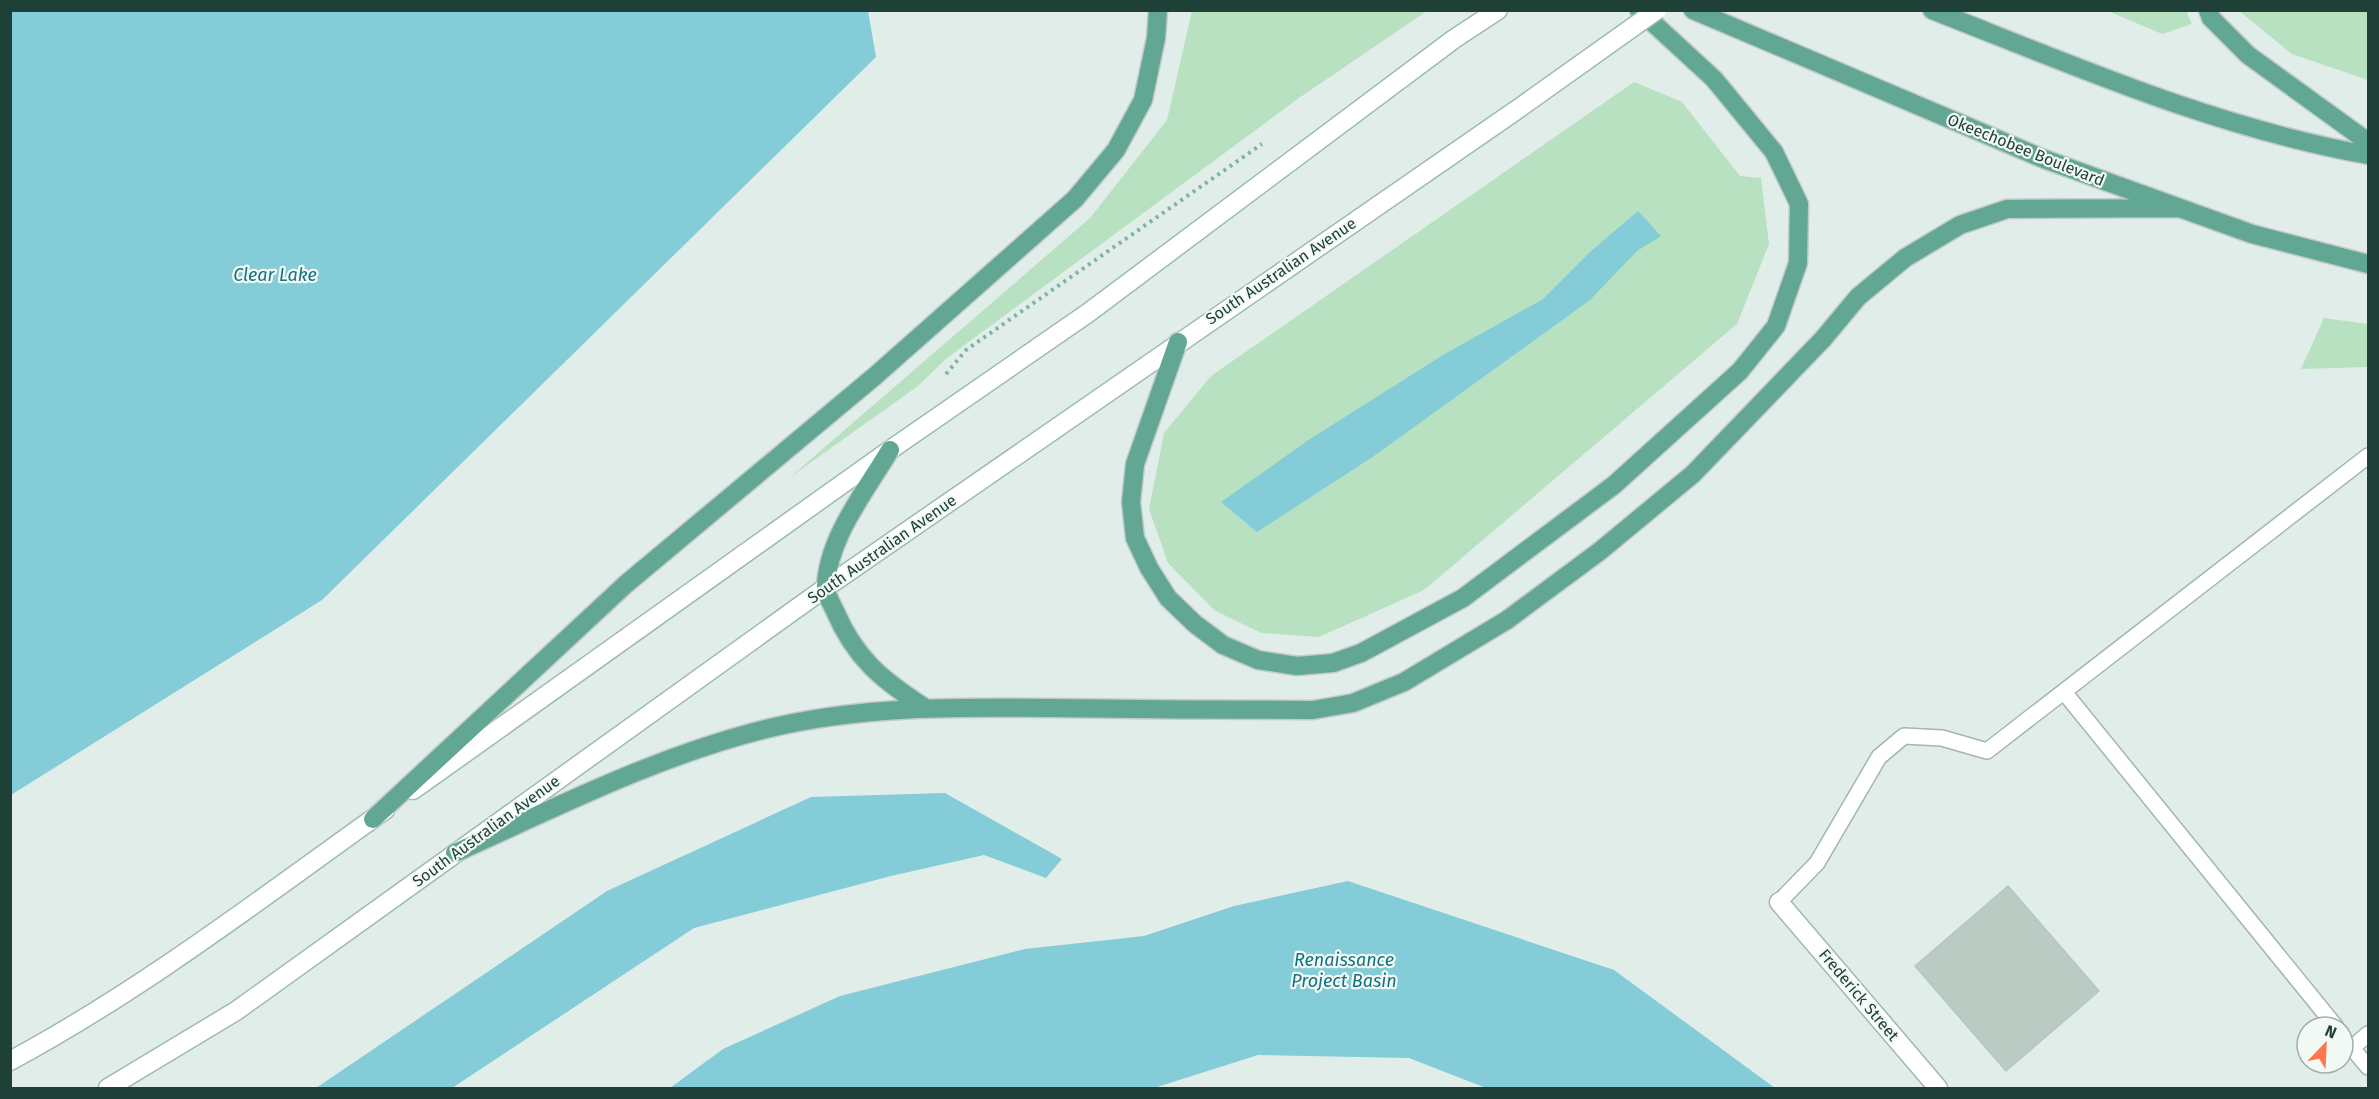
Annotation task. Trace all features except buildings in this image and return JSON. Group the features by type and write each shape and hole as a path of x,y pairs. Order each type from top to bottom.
{"main road":[{"path":"373,819 626,584 875,376 1075,199 1116,150 1143,100 1156,38 1158,10"},
{"path":"10,1061 50,1040 225,925 890,450 1088,313 1454,39 1498,10"},
{"path":"1178,342 1135,464 1131,502 1135,538 1149,568 1168,598 1195,624 1223,645 1258,660 1298,666 1333,663 1361,653 1464,598 1614,485 1740,371 1776,326 1798,263 1799,204 1774,152 1714,78 1639,10"},
{"name":"South Australian Avenue","path":"108,1089 236,1011 825,588 1515,111 1657,10"},
{"name":"Okeechobee Boulevard","path":"1693,10 2044,159 2252,234 2368,264"},
{"path":"1932,10 2196,112 2261,132 2368,155"},
{"path":"2208,10 2211,18 2248,55 2368,142"},
{"path":"455,853 617,780 687,752 767,729 834,717 924,707 1313,710 1353,703 1404,682 1507,620 1600,551 1693,474 1823,339 1858,297 1905,258 1951,230 2007,209 2180,208"},
{"path":"890,450 841,532 834,549 825,588 847,638 865,661 888,685 924,707"},
{"name":"Frederick Street","path":"1779,902 1938,1089"}],"lane":[{"path":"1779,902 1817,863 1879,757 1904,736 1942,738 1986,751 2368,456"},
{"path":"2064,692 2326,1015"},
{"path":"2355,1050 2368,1066"}],"path":[{"path":"945,376 966,350 1271,138"}],"green space":[{"path":"1192,11 1427,11 1299,98 947,358 918,386 789,478 1090,218 1167,120"},
{"path":"2108,11 2186,11 2192,24 2162,34"},
{"path":"2239,11 2368,11 2368,80 2292,54"},
{"path":"1634,82 1682,102 1740,176 1761,178 1769,244 1737,324 1424,590 1319,637 1261,633 1214,610 1168,563 1149,509 1164,433 1211,376"},
{"path":"2324,318 2368,324 2368,367 2301,369"}],"water":[{"name":"Clear Lake","path":"11,10 868,11 876,57 322,600 11,795"},
{"path":"1638,211 1661,236 1637,251 1590,300 1374,456 1257,532 1221,502 1310,439 1443,355 1543,299 1590,252"},
{"path":"945,793 1062,859 1046,878 984,855 891,876 694,928 452,1088 316,1088 607,891 811,797"},
{"name":"Renaissance Project Basin","path":"1348,881 1614,970 1775,1088 1486,1088 1409,1058 1258,1055 1154,1088 670,1088 723,1049 840,996 1025,949 1144,936 1234,906"}]}
